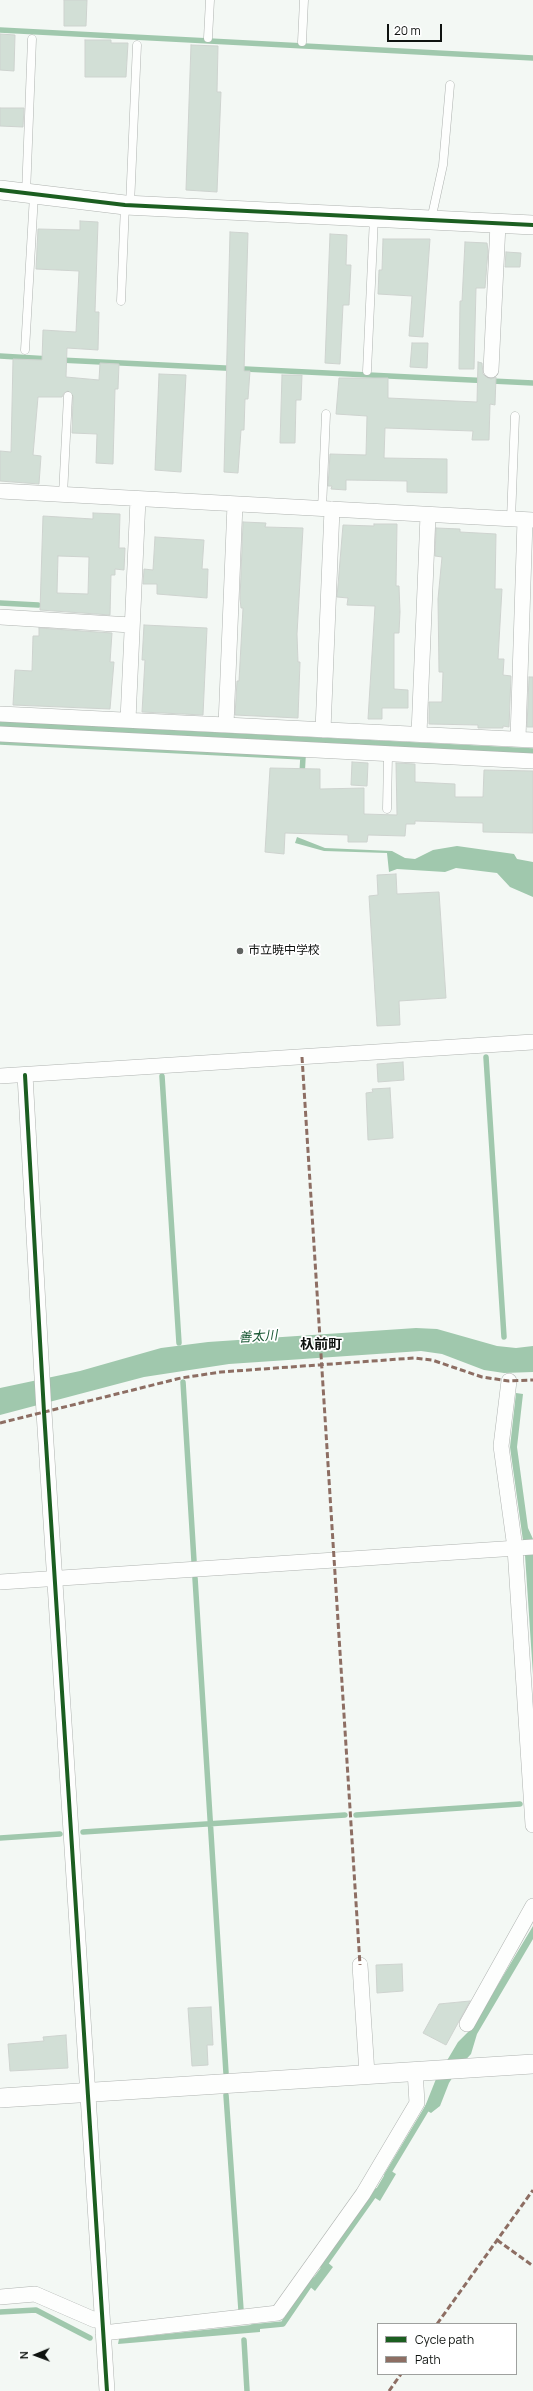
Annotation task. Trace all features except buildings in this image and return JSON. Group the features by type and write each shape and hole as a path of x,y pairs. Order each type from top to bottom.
{"street":[{"path":"0,190 30,195 127,205 533,225"},
{"path":"491,370 498,224"},
{"path":"0,491 523,520 518,739"},
{"path":"128,720 131,625 138,499"},
{"path":"226,725 235,504"},
{"path":"323,730 327,509"},
{"path":"419,734 428,514"},
{"path":"0,617 131,625"},
{"path":"0,714 533,740"},
{"path":"0,734 388,755 533,761"},
{"path":"0,1076 533,1042"},
{"path":"25,1074 44,1410 107,2391"},
{"path":"509,1381 501,1446 523,1548 533,1825"},
{"path":"0,1582 523,1548"},
{"path":"467,2024 533,1906"},
{"path":"360,1966 367,2074"},
{"path":"0,2098 420,2070 533,2064"},
{"path":"0,2297 35,2294 95,2320 102,2326 278,2313 363,2194 417,2103 420,2070"}],"lane":[{"path":"208,38 210,0"},
{"path":"302,42 304,0"},
{"path":"25,350 30,195 32,39"},
{"path":"121,301 137,45"},
{"path":"431,220 443,166 450,85"},
{"path":"367,371 374,217"},
{"path":"63,495 68,396"},
{"path":"326,414 327,509"},
{"path":"514,416 523,520"},
{"path":"386,809 388,755"}],"shaded area":[{"path":"297,837 325,848 392,851 405,858 415,859 433,850 457,846 514,854 517,859 533,862 533,897 510,887 497,873 456,868 445,872 397,869 389,872 387,853 324,851 295,843"},
{"path":"416,1328 437,1329 497,1346 516,1348 533,1346 533,1372 504,1373 484,1370 442,1354 421,1351 229,1364 144,1377 0,1415 0,1388 80,1371 161,1348 208,1342"},
{"path":"516,1393 523,1394 517,1447 528,1528 533,1539 533,1675 525,1555 510,1447"},
{"path":"533,1926 533,1939 477,2034 471,2054 459,2067 449,2083 440,2106 431,2113 424,2109 436,2079 458,2042 472,2028"},
{"path":"388,2169 396,2174 380,2201 372,2196"},
{"path":"326,2261 333,2267 315,2291 308,2285"},
{"path":"260,2324 260,2332 118,2344 119,2339"}],"waterway":[{"path":"0,30 533,58"},
{"path":"0,356 50,359"},
{"path":"60,360 533,383"},
{"path":"0,603 38,605"},
{"path":"0,724 533,751"},
{"path":"0,742 303,757 302,775"},
{"path":"486,1057 504,1337"},
{"path":"162,1076 179,1343"},
{"path":"183,1382 194,1561"},
{"path":"195,1578 226,2073"},
{"path":"356,1815 520,1804"},
{"path":"83,1832 345,1815"},
{"path":"0,1838 60,1834"},
{"path":"226,2095 241,2310"},
{"path":"387,2175 429,2105"},
{"path":"323,2267 377,2191"},
{"path":"252,2327 283,2324 313,2280"},
{"path":"0,2312 36,2310 90,2338"},
{"path":"244,2340 247,2391"}],"marked path":[{"path":"302,1057 360,1965"},
{"path":"0,1423 181,1378 221,1372 414,1358 432,1360 482,1377 509,1381 533,1380"},
{"path":"438,2323 533,2190"},
{"path":"497,2240 533,2266"},
{"path":"389,2391 400,2375"}],"cycle path":[{"path":"0,190 125,205 533,225"},
{"path":"25,1075 44,1412 107,2391"}],"place":[{"name":"市立暁中学校","path":"240,951"}],"district":[{"name":"杁前町","path":"321,1345"}],"water label":[{"name":"善太川","path":"258,1337"}]}
